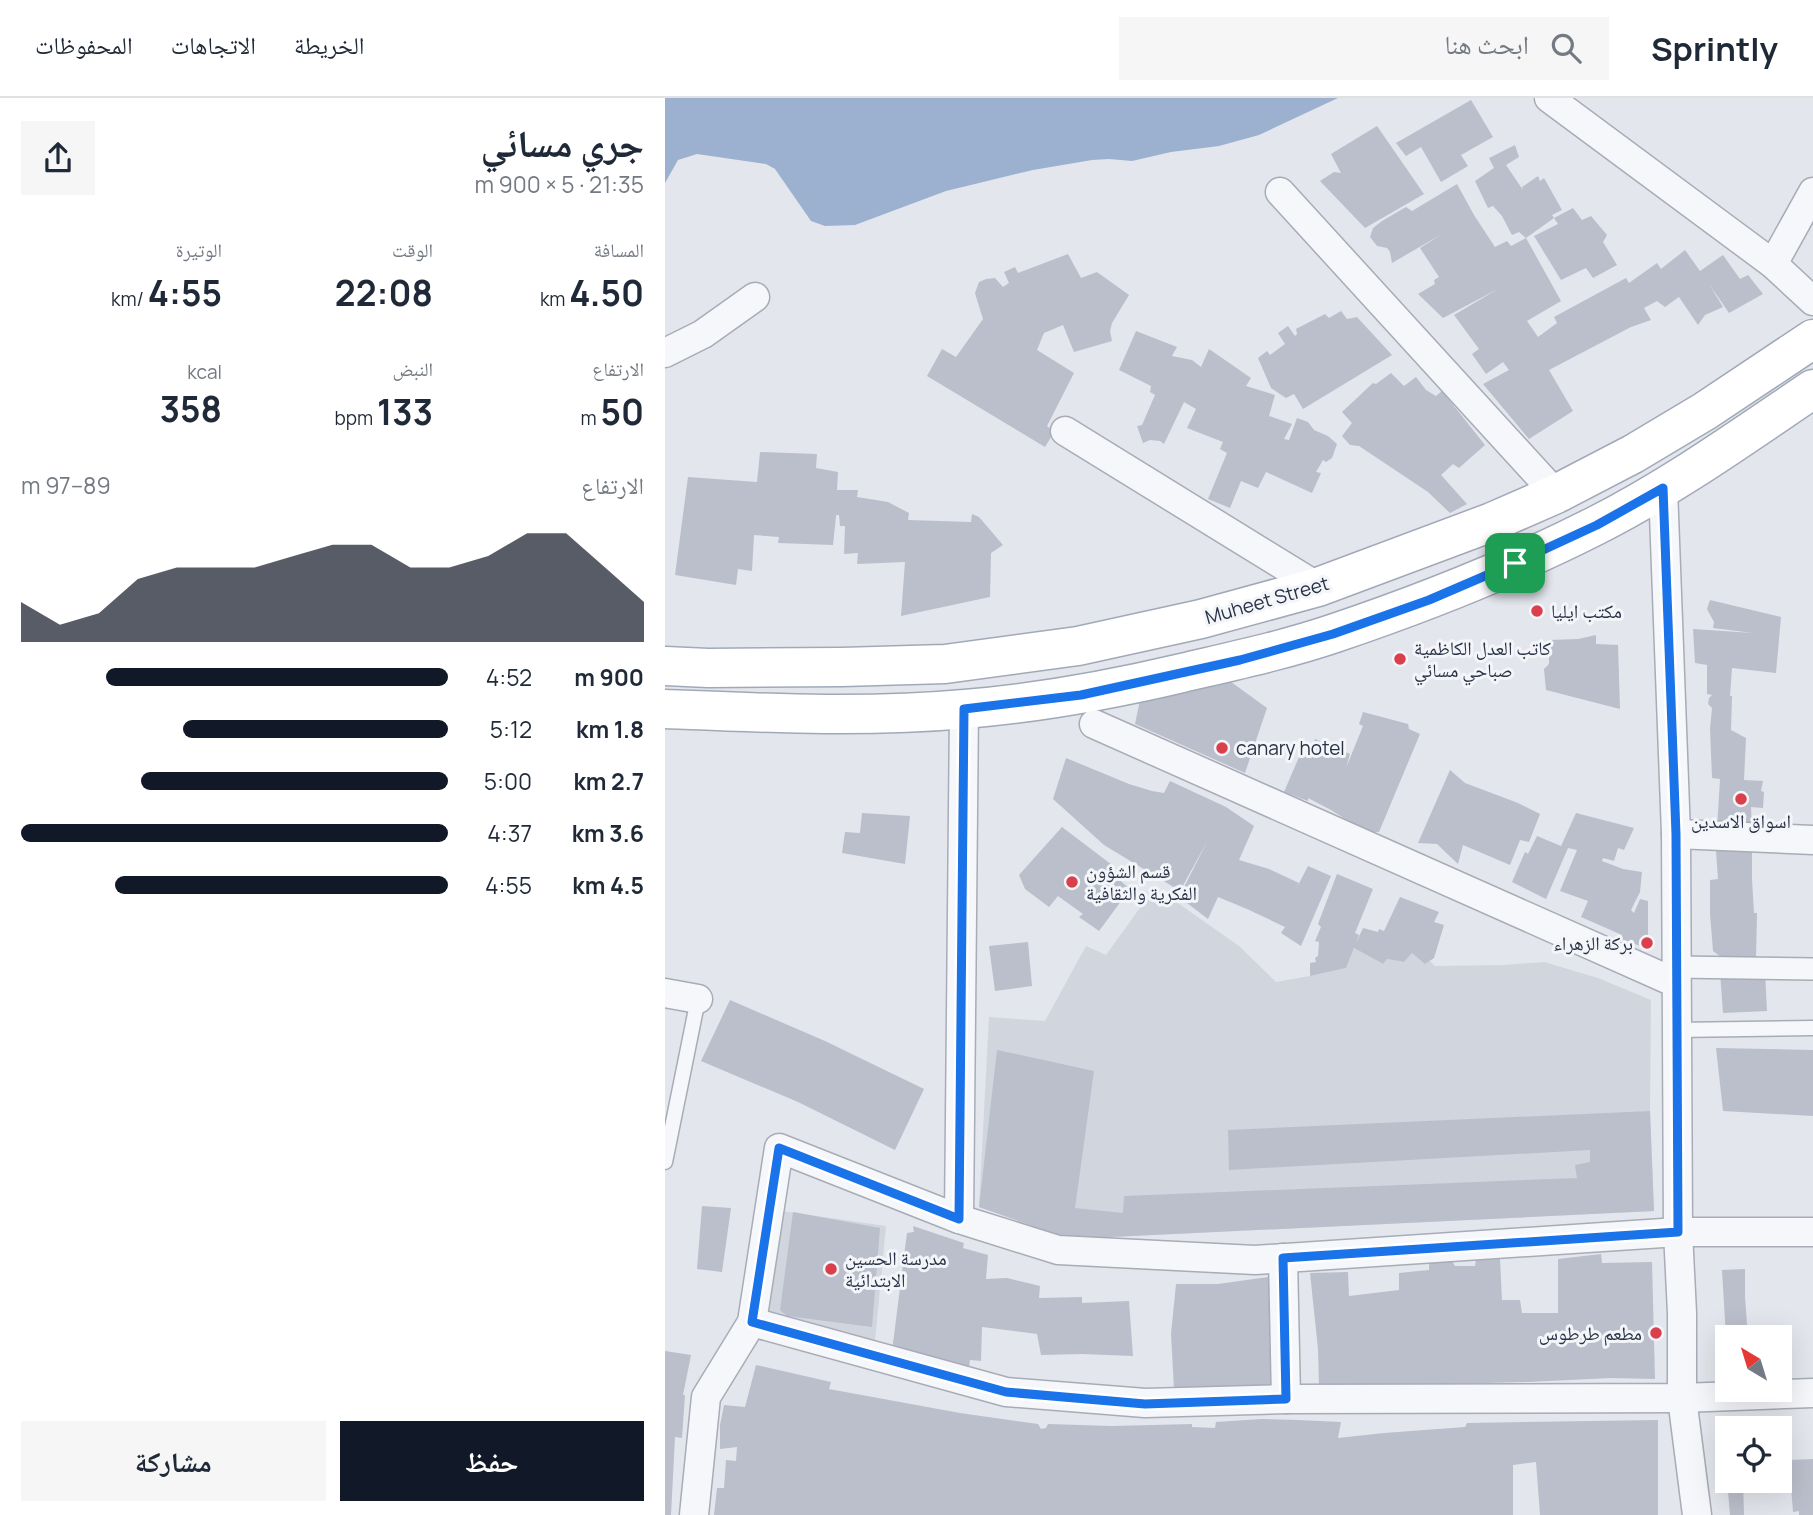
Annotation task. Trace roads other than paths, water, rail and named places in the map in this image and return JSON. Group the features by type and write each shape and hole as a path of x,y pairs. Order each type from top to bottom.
{"main road":[{"name":"Muheet Street","path":"665,666 708,668 945,664 1078,646 1201,619 1318,587 1492,522 1556,494 1633,454 1705,411 1813,339"},
{"path":"665,709 803,714 964,709 1081,695 1240,660 1333,634 1429,600 1597,525 1663,488 1813,389"}],"street":[{"path":"1549,98 1773,264 1813,301"},
{"path":"1280,192 1556,494"},
{"path":"1773,264 1813,192"},
{"path":"665,352 703,334 755,297"},
{"path":"1065,431 1318,587"},
{"path":"1663,488 1676,834 1678,1232 1682,1398 1697,1515"},
{"path":"959,1219 964,709"},
{"path":"1094,724 1677,975 1813,969"},
{"path":"1676,834 1813,840"},
{"path":"665,993 698,999"},
{"path":"694,1515 706,1397 752,1322 779,1148 959,1219 1058,1250 1255,1260 1678,1232 1813,1232"},
{"path":"1283,1258 1286,1399"},
{"path":"752,1322 1006,1392 1145,1404 1286,1399 1682,1398 1813,1393"}],"lane":[{"path":"665,1162 698,999"},
{"path":"1677,1030 1813,1028"}],"water":[{"path":"665,98 1338,98 1259,135 1219,146 1171,152 1132,161 1092,160 1033,170 946,191 855,225 825,226 811,221 775,169 766,164 697,154 678,160 665,183"}],"place":[{"name":"مكتب ايليا","path":"1537,611"},
{"name":"كاتب العدل الكاظمية صباحي مسائي","path":"1400,659"},
{"name":"canary hotel","path":"1222,748"},
{"name":"اسواق الاسدين","path":"1741,799"},
{"name":"قسم الشؤون الفكرية والثقافية","path":"1072,882"},
{"name":"بركة الزهراء","path":"1647,943"},
{"name":"مدرسة الحسين الابتدائية","path":"831,1269"},
{"name":"مطعم طرطوس","path":"1656,1333"}]}
